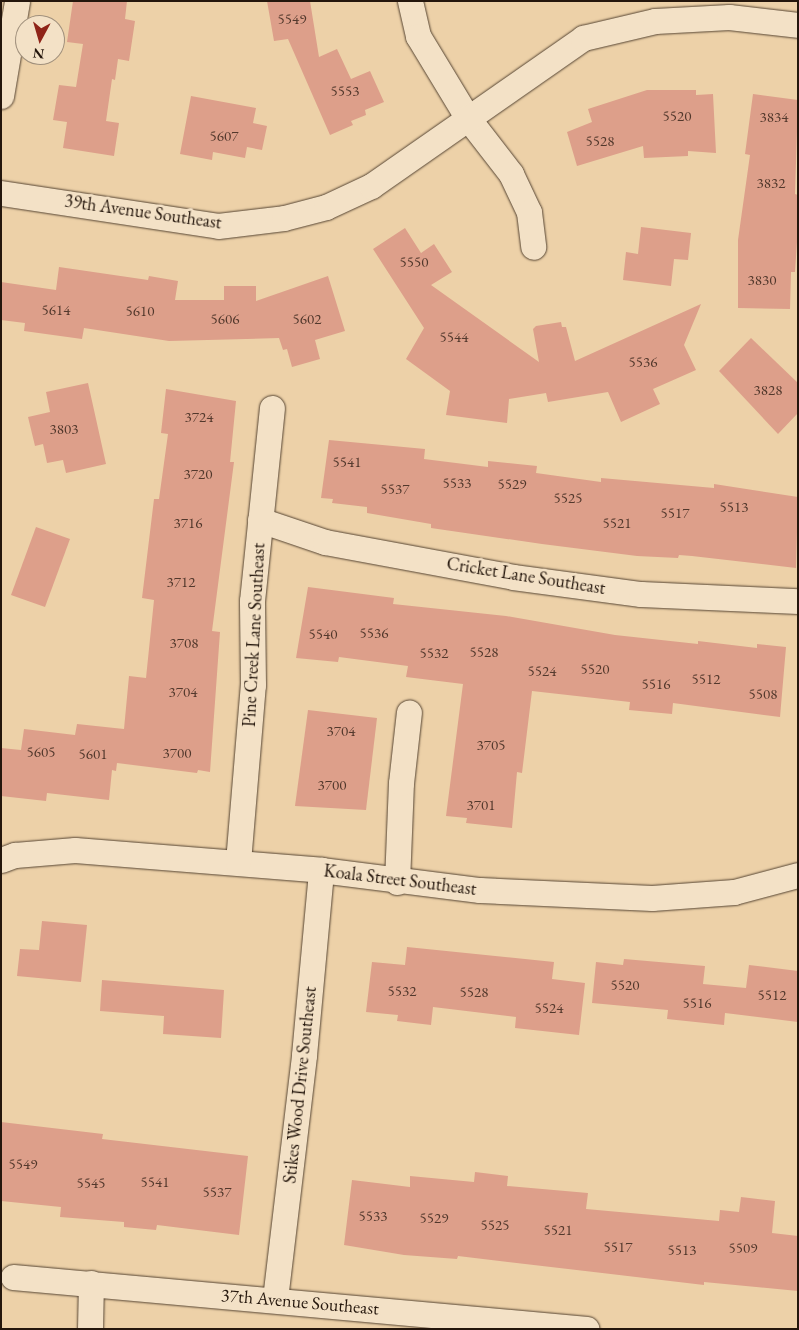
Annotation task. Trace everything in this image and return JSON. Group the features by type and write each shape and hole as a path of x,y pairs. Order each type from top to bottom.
{"street":[{"path":"1,96 17,1"},
{"path":"410,1 418,36 466,117 512,174 529,212 533,247"},
{"path":"466,117 583,38 655,21 729,17 798,25"},
{"name":"39th Avenue Southeast","path":"1,192 218,226 284,218 326,207 371,186 466,117"},
{"name":"Pine Creek Lane Southeast","path":"238,862 253,685 252,601 272,408"},
{"name":"Cricket Lane Southeast","path":"260,520 325,542 513,577 640,594 798,601"},
{"path":"397,882 401,783 409,712"},
{"name":"Koala Street Southeast","path":"1,860 15,855 75,850 238,862 321,870 397,882 558,896 652,898 734,892 798,875"},
{"name":"Stikes Wood Drive Southeast","path":"275,1299 304,1055 321,870"},
{"name":"37th Avenue Southeast","path":"13,1278 275,1299 587,1329"},
{"path":"90,1329 91,1283"}],"building":[{"path":"73,1 127,1 125,19 135,21 129,61 118,59 115,80 112,79 106,121 119,123 114,156 63,148 67,122 53,120 59,85 76,87 83,44 67,42"},
{"path":"267,1 310,1 319,57 337,49 351,79 370,71 384,102 365,110 366,115 351,121 353,125 330,135 288,39 274,41"},
{"path":"647,90 696,90 696,95 713,94 716,153 688,151 688,156 644,158 643,146 577,166 567,132 592,122 588,109"},
{"path":"753,94 798,100 795,194 798,195 798,227 795,272 791,272 790,309 738,308 738,240 750,155 745,154"},
{"path":"191,96 256,108 253,123 267,126 262,150 247,147 245,158 213,152 212,160 180,154"},
{"path":"641,227 691,233 688,260 674,259 671,286 623,280 626,252 638,254"},
{"path":"405,228 421,253 434,244 452,272 431,285 539,362 533,329 536,326 561,322 562,327 566,327 575,361 701,304 684,345 696,370 653,389 660,404 621,422 608,392 548,402 546,393 509,399 507,423 446,415 450,391 406,359 424,328 373,249"},
{"path":"59,267 148,280 149,276 178,281 175,300 224,300 224,286 256,286 256,301 328,276 345,331 315,340 320,359 292,367 287,349 283,350 279,338 169,341 84,328 82,339 24,331 25,323 1,320 1,282 56,290"},
{"path":"751,338 798,383 798,413 778,434 719,371"},
{"path":"88,383 106,464 66,473 63,460 47,463 43,444 35,446 28,417 50,412 46,392"},
{"path":"166,389 236,401 230,462 234,462 212,631 220,632 210,772 198,770 197,773 117,763 116,771 112,770 109,800 47,793 46,801 1,796 1,748 21,750 24,729 75,735 77,724 124,729 129,676 146,678 154,600 142,598 154,499 159,499 168,434 161,433"},
{"path":"329,440 425,449 424,459 488,467 488,461 537,466 536,473 601,482 601,478 714,488 714,484 798,497 796,568 679,555 678,558 637,556 542,544 431,528 431,524 367,513 367,507 332,503 333,499 321,498"},
{"path":"36,527 70,539 45,607 11,595"},
{"path":"308,587 394,598 393,604 506,616 615,635 698,644 698,641 757,648 757,644 786,647 780,717 673,703 672,714 629,710 630,702 532,691 522,773 517,772 512,828 466,823 467,818 446,816 463,684 406,677 408,666 339,657 338,662 296,658"},
{"path":"308,710 377,718 366,810 295,806"},
{"path":"42,921 87,925 81,982 17,976 20,949 39,950"},
{"path":"407,947 554,962 552,979 585,983 579,1035 515,1028 516,1017 433,1007 431,1025 397,1021 398,1015 366,1012 372,962 405,965"},
{"path":"624,959 705,966 703,984 746,988 749,965 798,971 798,1022 725,1013 724,1025 667,1019 668,1010 592,1003 596,962 623,965"},
{"path":"102,980 224,990 221,1038 163,1034 164,1016 100,1011"},
{"path":"1,1122 103,1134 102,1139 248,1156 239,1235 157,1225 156,1230 124,1227 124,1222 60,1217 61,1207 1,1201"},
{"path":"475,1172 508,1176 507,1186 588,1193 586,1209 719,1221 720,1210 739,1212 741,1197 775,1201 772,1233 798,1236 798,1291 704,1282 704,1285 458,1256 457,1259 404,1255 344,1245 352,1180 410,1187 410,1176 474,1182"}]}
